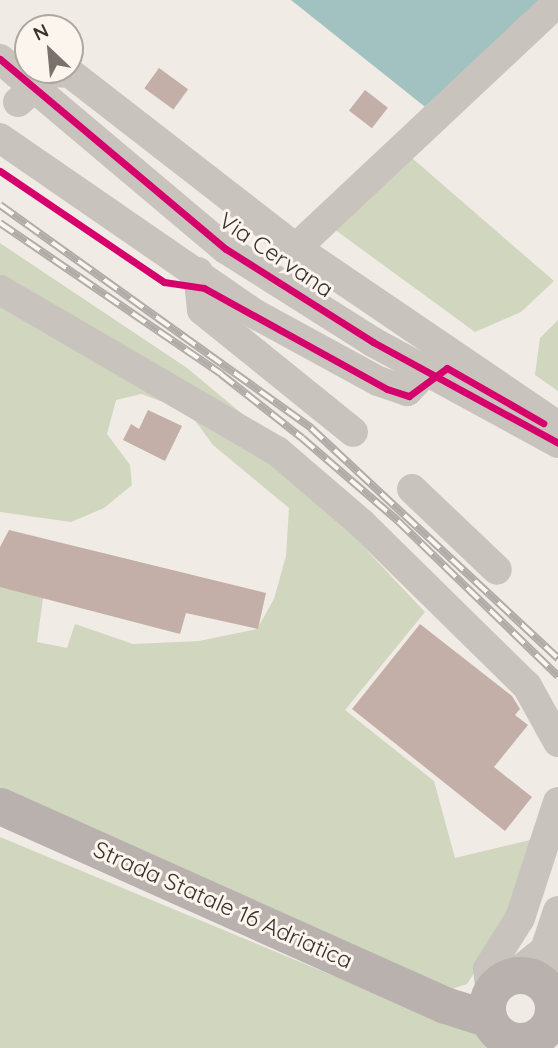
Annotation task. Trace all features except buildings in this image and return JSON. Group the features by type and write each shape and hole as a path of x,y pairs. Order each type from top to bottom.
{"main road":[{"name":"Strada Statale 16 Adriatica","path":"0,806 445,1005 495,996 533,978 546,1027"},
{"path":"495,996 508,1039 546,1027"}],"street":[{"path":"296,248 558,2"},
{"name":"Via Cervana","path":"0,59 25,94 226,249 373,342 558,443"},
{"path":"25,94 52,72 70,73 296,248 558,426"},
{"path":"0,138 295,336 407,391 448,349"},
{"path":"198,272 202,310 353,432"},
{"path":"0,290 277,451 361,523 527,686 558,742"},
{"path":"412,489 497,569"},
{"path":"545,950 495,996 488,969 520,918 558,802"},
{"path":"546,1027 545,950 558,911"}],"green space":[{"path":"412,158 554,281 521,312 475,332 334,229"},
{"path":"0,243 187,368 263,431 323,504 425,612 345,710 434,781 455,858 534,839 509,918 467,984 449,990 0,797 0,586 43,598 37,642 67,648 75,624 133,644 199,641 257,629 274,599 286,556 289,508 213,445 188,411 141,394 116,400 107,434 130,465 132,485 104,508 71,522 0,512"},
{"path":"558,320 558,391 535,375 540,338"},
{"path":"0,837 411,1008 526,1048 0,1048"}],"water":[{"path":"291,0 547,0 429,110"}],"railway":[{"path":"0,205 311,428 558,658"},
{"path":"0,223 221,374 302,438 398,521 558,676"}],"cycle path":[{"path":"0,59 226,249 373,342 558,443"},
{"path":"0,171 164,282 204,288 387,389 409,396 447,368 543,423"}]}
